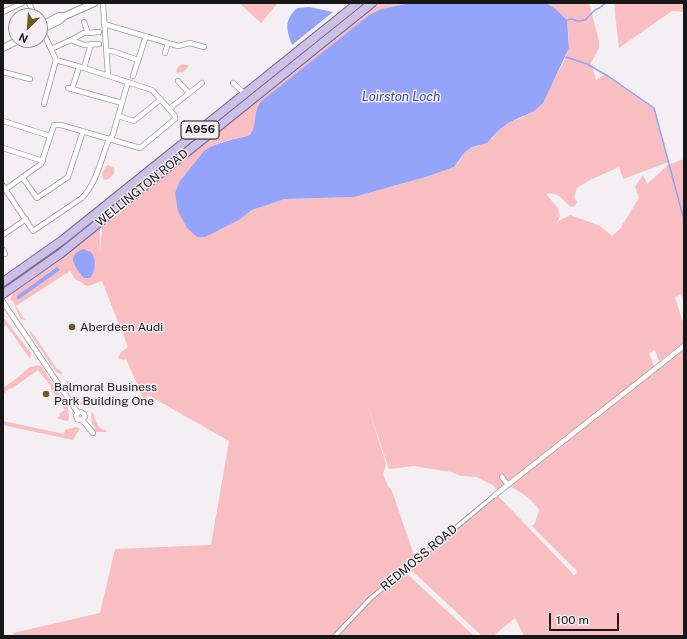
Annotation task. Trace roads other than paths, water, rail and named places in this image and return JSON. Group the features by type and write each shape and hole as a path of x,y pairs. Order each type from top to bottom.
{"main road":[{"name":"WELLINGTON ROAD","path":"3,282 64,239 358,3"},
{"name":"WELLINGTON ROAD","path":"3,294 60,254 372,3"}],"street":[{"path":"3,12 22,3"},
{"path":"48,24 59,21 65,16 94,3"},
{"path":"103,3 108,75"},
{"path":"84,22 88,33"},
{"path":"104,24 181,46 190,43 204,47"},
{"path":"51,49 84,33 99,32"},
{"path":"133,76 146,36"},
{"path":"71,40 84,45 99,44"},
{"path":"44,104 56,60 48,43"},
{"path":"165,53 168,43"},
{"path":"91,44 70,89 122,103"},
{"path":"107,51 112,51 138,60"},
{"path":"56,60 108,75 152,90 176,119 140,148 109,140 58,124 54,125 41,164 4,188 33,231 82,198 88,192 96,177 109,140 112,137 128,82"},
{"path":"3,72 30,79"},
{"path":"178,81 189,93"},
{"path":"169,109 202,83"},
{"path":"233,83 245,94"},
{"path":"118,116 134,121 161,99"},
{"path":"3,121 50,136"},
{"path":"22,177 37,198 68,177 83,131"},
{"path":"3,148 42,161"},
{"path":"3,235 26,219"},
{"path":"3,302 78,413 81,412 84,414 82,420 93,433"},
{"path":"3,310 10,314"},
{"name":"REDMOSS ROAD","path":"335,636 371,598 495,495 684,346"},
{"path":"502,477 508,485"}],"water":[{"name":"Loirston Loch","path":"410,3 546,3 556,9 567,20 569,48 543,103 534,111 508,123 487,143 472,147 465,152 454,167 429,176 354,197 285,199 252,210 239,220 205,237 197,237 187,228 178,211 175,193 180,181 204,151 220,143 250,135 254,127 256,110 260,102 369,15 381,9"},
{"path":"309,7 333,12 292,45 288,34 288,21 297,8"},
{"path":"84,249 91,253 94,258 94,270 90,278 84,278 75,266 73,259 74,255"},
{"path":"57,267 60,270 19,299 17,298 17,296"}],"waterway":[{"path":"567,20 585,20 605,3"},
{"path":"566,57 587,64 608,76 654,108 684,220"}],"place":[{"name":"Aberdeen Audi","path":"72,327"},
{"name":"Balmoral Business Park Building One","path":"46,394"}]}
